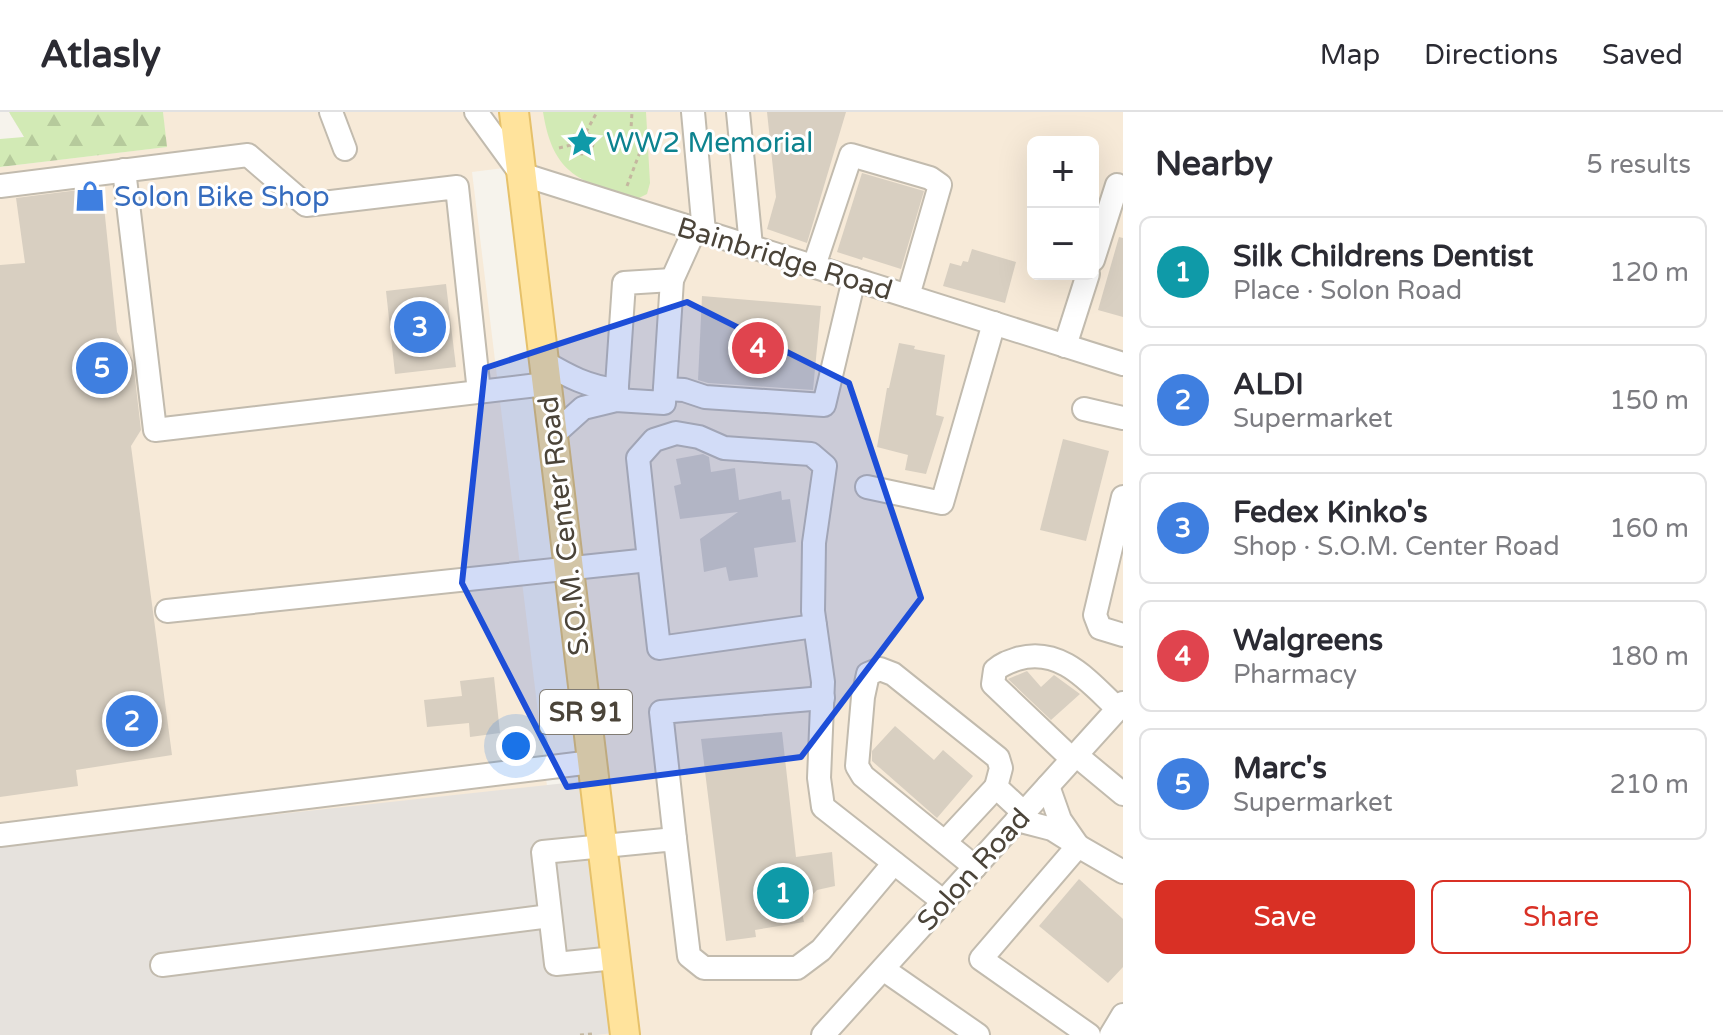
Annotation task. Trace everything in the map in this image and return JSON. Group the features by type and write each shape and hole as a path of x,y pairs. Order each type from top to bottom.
{"main road":[{"name":"S.O.M. Center Road","path":"514,112 625,1035"}],"street":[{"path":"331,112 345,149"},
{"path":"476,112 521,174"},
{"path":"124,170 155,430 479,392 545,373 616,395 664,403 672,280 699,230 693,112"},
{"path":"738,112 751,246"},
{"path":"0,186 248,155 306,205 457,187 479,392"},
{"path":"814,266 851,155 930,178 940,185 908,296"},
{"name":"Bainbridge Road","path":"521,174 1123,364"},
{"path":"1099,241 1117,185"},
{"path":"665,389 684,390 705,397 824,405 854,279"},
{"path":"616,395 624,283 672,280"},
{"path":"1065,346 1086,280"},
{"path":"867,487 942,503 994,323"},
{"path":"553,435 579,409 616,395"},
{"path":"1084,409 1123,418"},
{"path":"815,626 659,648 638,458 654,440 676,433 699,437 724,448 811,454 825,466 814,543 815,626 823,682 819,778 823,807 944,902"},
{"path":"1123,497 1095,615 1100,628 1123,635"},
{"path":"167,611 649,560"},
{"path":"1120,706 1072,667 1053,658 1028,656 1002,664 995,670 993,684 1074,757 1123,794"},
{"path":"945,842 996,787 1001,768 998,758 893,674 880,669 868,674 857,766 863,776 975,867"},
{"path":"823,698 661,712 689,956 704,968 797,968 821,950 894,863"},
{"name":"Solon Road","path":"823,1035 1120,706"},
{"path":"0,835 592,762"},
{"path":"1048,786 1060,820 1078,846"},
{"path":"996,787 1021,817 1052,829 1123,872"},
{"path":"615,958 556,964 543,852 675,839"},
{"path":"1078,846 981,959 1089,1035"},
{"path":"162,965 550,916"},
{"path":"883,969 978,1035"},
{"path":"1111,1035 1123,1015"}],"path":[{"path":"586,132 597,112"},
{"path":"626,190 640,152 631,129 632,112"},
{"path":"586,132 593,141 590,150 580,154 571,145 573,136 586,132"},
{"path":"559,148 571,145"},
{"path":"580,1035 592,1034"}],"highlighted area":[{"path":"687,302 849,383 921,598 801,757 567,787 462,583 485,368"}],"shaded area":[{"path":"163,112 1123,112 1123,1035 596,1035 623,1032 520,166 472,172 547,786 0,844 0,167 166,147"},
{"path":"594,780 624,1032 596,1035 0,1035 0,844"}],"green space":[{"path":"9,112 163,112 167,147 0,167 0,139 24,137"},
{"path":"543,112 646,112 650,183 647,194 637,199 585,181 573,173 554,150"}],"building":[{"path":"767,112 846,112 807,243 767,229 776,197"},
{"path":"862,173 924,191 901,269 837,252"},
{"path":"102,187 117,332 133,361 141,430 131,446 172,755 76,770 78,786 0,797 0,265 25,263 16,198"},
{"path":"1119,237 1123,238 1123,317 1098,310"},
{"path":"972,249 1016,262 1005,303 943,286 950,263 961,266 963,261 968,262"},
{"path":"446,284 456,367 395,374 386,291"},
{"path":"702,296 821,306 813,390 698,380"},
{"path":"899,343 945,355 936,415 944,417 926,474 905,470 908,455 877,447 887,388"},
{"path":"1063,439 1109,451 1086,541 1040,530"},
{"path":"703,454 709,457 711,472 735,468 739,500 781,491 782,500 790,499 796,542 754,548 758,577 729,581 726,567 704,572 700,539 738,512 680,519 674,486 681,484 676,459"},
{"path":"1027,671 1041,687 1054,675 1080,694 1051,720 1008,679"},
{"path":"494,677 500,733 470,737 469,723 427,727 424,700 462,696 460,681"},
{"path":"895,726 934,760 943,750 973,776 937,818 872,761 872,751"},
{"path":"782,732 796,857 832,852 835,886 817,890 801,907 804,922 755,930 756,937 726,941 701,739"},
{"path":"1079,879 1123,919 1123,967 1108,983 1039,926"}],"place":[{"name":"WW2 Memorial","path":"582,142"},
{"name":"Solon Bike Shop","path":"90,196"},
{"name":"Fedex Kinko's","path":"420,327"},
{"name":"Walgreens","path":"758,348"},
{"name":"Marc's","path":"102,368"},
{"name":"ALDI","path":"132,721"},
{"name":"Silk Childrens Dentist","path":"783,893"}]}
